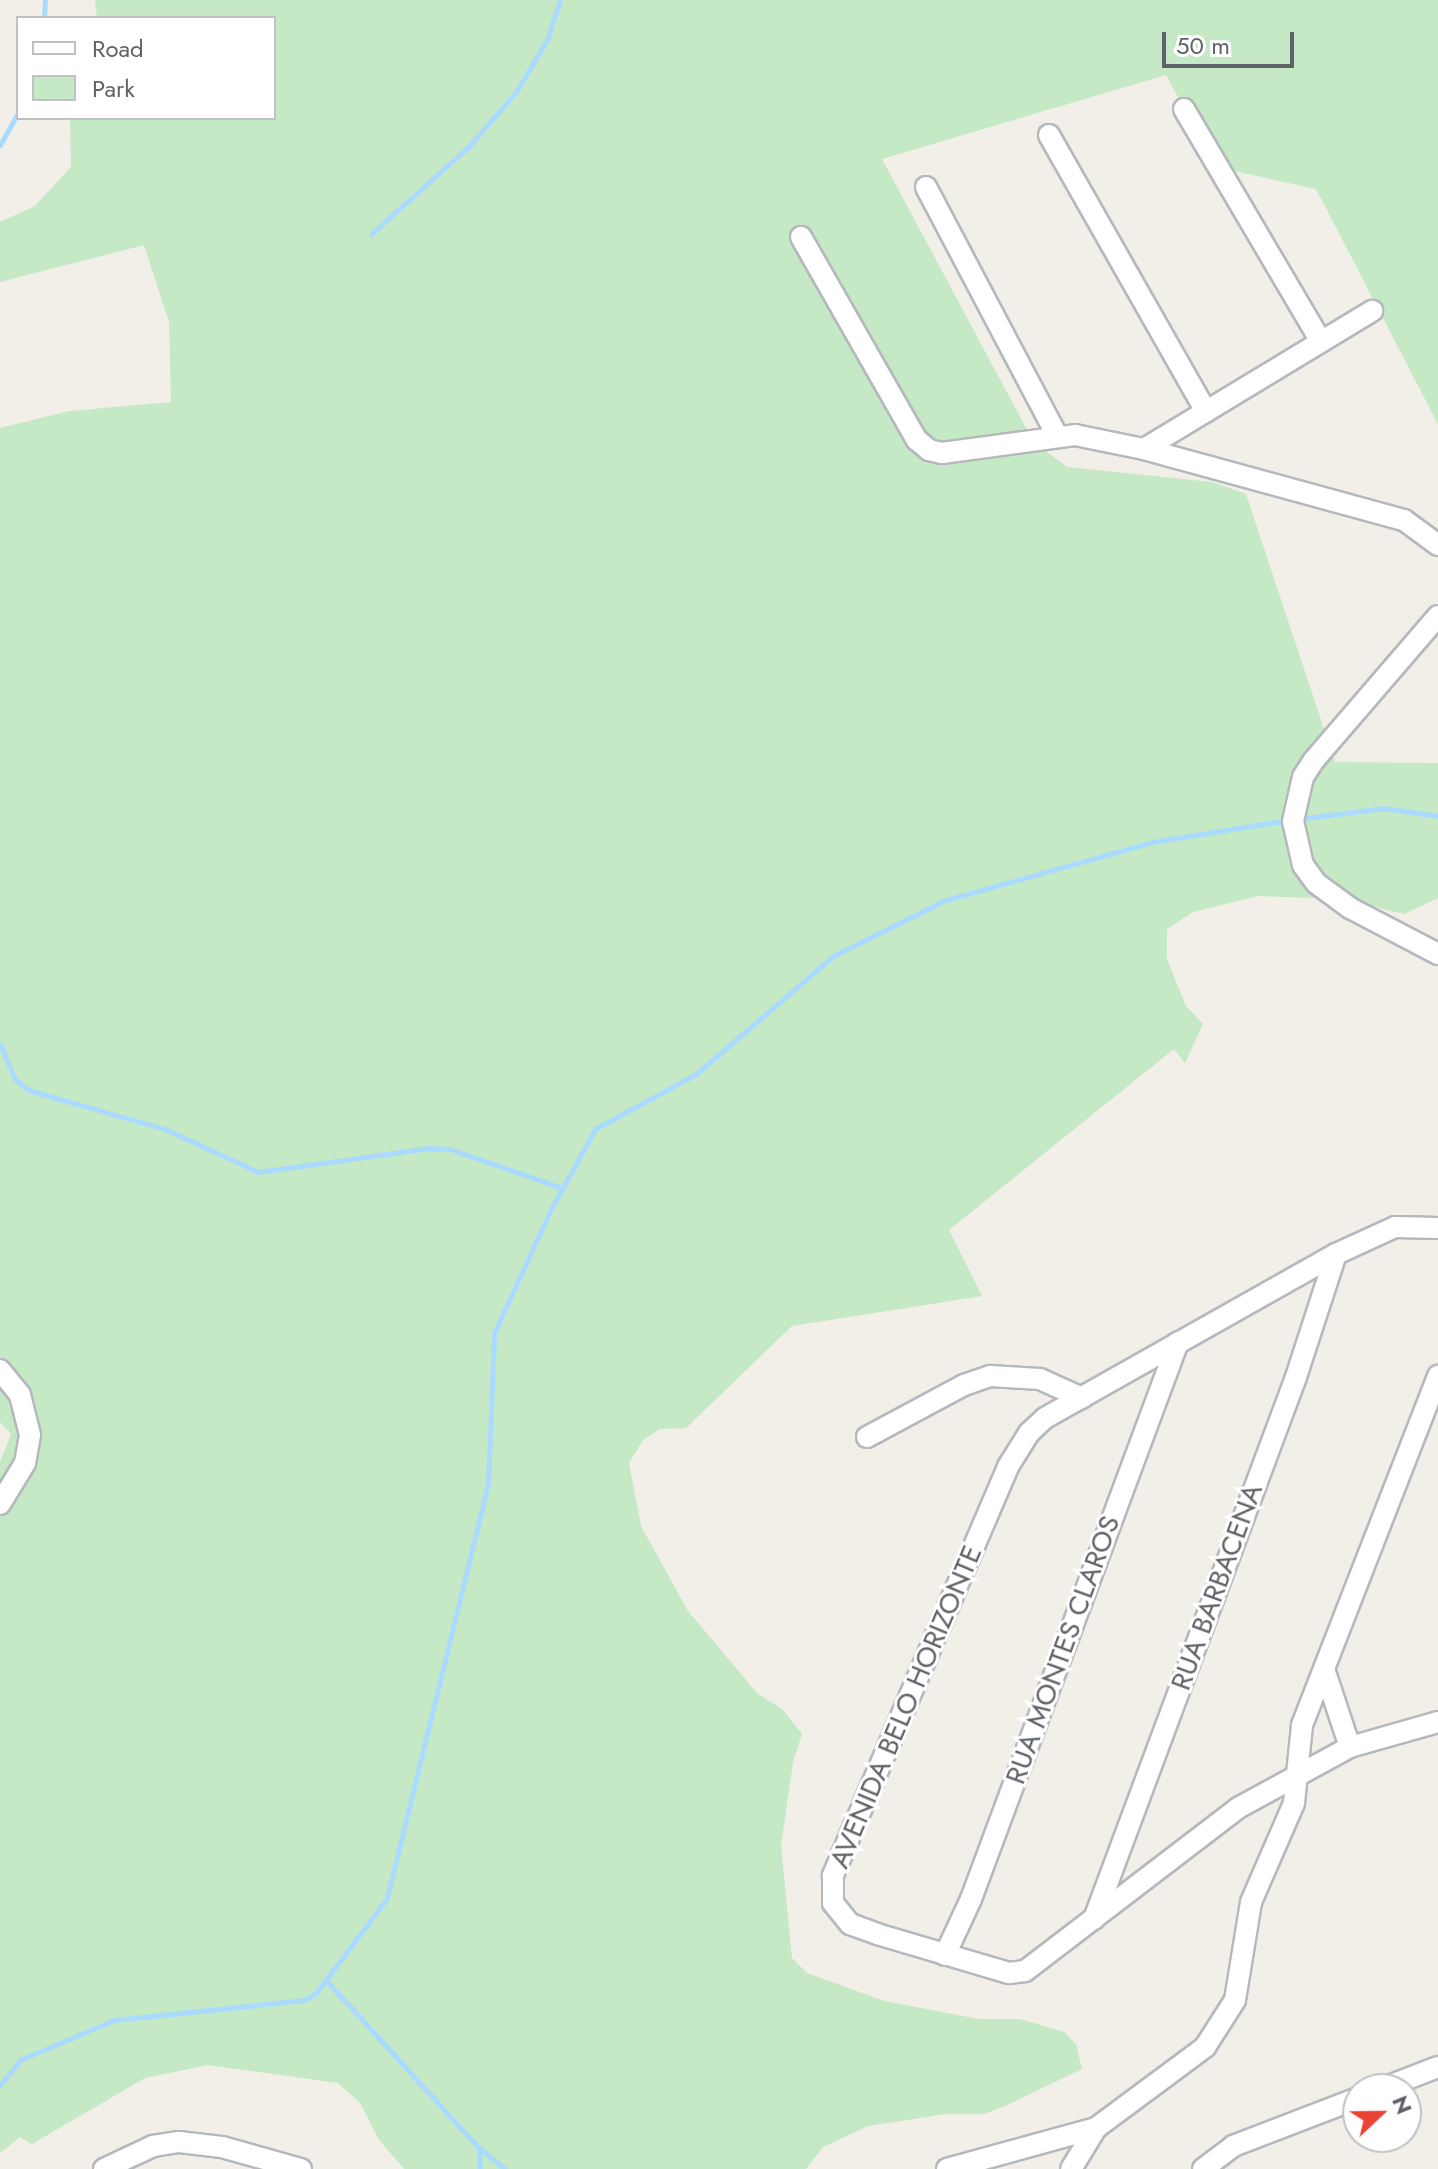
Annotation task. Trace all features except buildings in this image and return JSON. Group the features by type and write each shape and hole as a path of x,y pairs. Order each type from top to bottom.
{"street":[{"path":"1184,109 1321,342"},
{"path":"1049,135 1206,411"},
{"path":"926,187 1056,434"},
{"path":"801,237 917,440 929,450 942,453 1056,434 1144,449 1404,520 1438,545"},
{"path":"1144,449 1372,311"},
{"path":"1438,616 1314,760 1303,777 1293,821 1303,865 1316,883 1350,908 1438,954"},
{"name":"AVENIDA BELO HORIZONTE","path":"1438,1228 1395,1227 1336,1254 1045,1418 1016,1449 833,1876 833,1903 850,1924 1009,1973 1025,1971 1238,1808 1350,1747 1438,1722"},
{"name":"RUA BARBACENA","path":"1094,1919 1296,1377 1336,1254"},
{"name":"RUA MONTES CLAROS","path":"945,1955 1178,1342"},
{"path":"0,1370 20,1395 30,1435 25,1463 0,1504"},
{"path":"867,1437 964,1385 990,1376 1040,1379 1082,1398"},
{"path":"947,2169 1096,2128 1185,2067 1221,2025 1243,1974 1251,1902 1288,1825 1299,1773 1302,1725 1438,1376"},
{"path":"1324,1669 1350,1747"},
{"path":"1203,2169 1233,2146 1342,2104"},
{"path":"1071,2169 1096,2128"},
{"path":"104,2169 153,2146 179,2142 222,2147 301,2169"}],"green space":[{"path":"95,0 1438,0 1438,424 1316,189 1216,167 1166,75 882,159 1033,441 1067,467 1212,482 1246,494 1335,762 1438,763 1438,898 1404,914 1342,899 1258,896 1193,912 1167,929 1167,959 1186,1006 1203,1024 1185,1063 1174,1049 949,1230 982,1296 792,1326 686,1428 660,1429 643,1440 629,1463 641,1526 688,1611 757,1693 782,1709 802,1734 793,1762 781,1846 792,1958 807,1973 884,2001 979,2019 1020,2019 1064,2032 1076,2044 1082,2069 1007,2105 984,2114 946,2114 868,2126 823,2147 806,2169 404,2169 379,2140 360,2103 338,2083 208,2065 145,2078 32,2144 20,2137 0,2153 0,1462 11,1434 0,1422 0,428 69,411 171,402 169,322 144,245 0,282 0,222 35,206 71,167 70,120 276,120 276,16 97,16"}],"waterway":[{"path":"44,16 45,0"},
{"path":"371,234 469,146 516,92 547,40 560,0"},
{"path":"0,145 16,117"},
{"path":"1298,819 1384,808 1438,816"},
{"path":"0,2085 20,2060 114,2020 304,2000 316,1993 387,1898 488,1485 494,1333 550,1211 595,1129 696,1074 833,956 946,900 1152,842 1288,820"},
{"path":"0,1044 15,1079 28,1090 165,1129 258,1172 429,1148 450,1149 562,1188"},
{"path":"326,1980 479,2148 505,2169"},
{"path":"479,2149 480,2169"}]}
